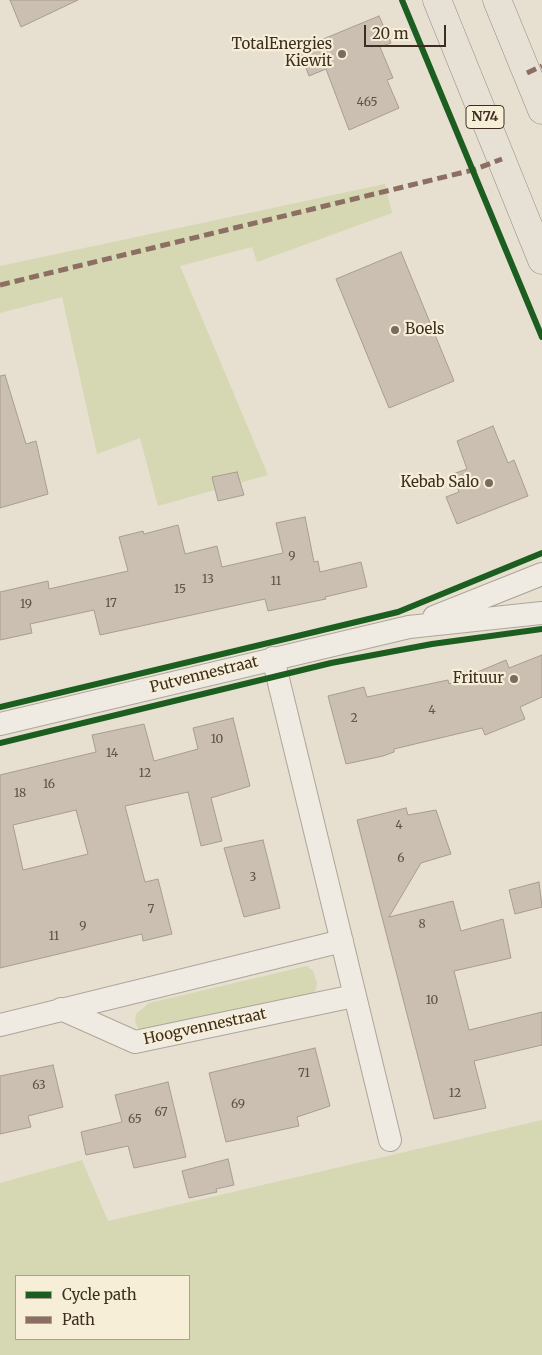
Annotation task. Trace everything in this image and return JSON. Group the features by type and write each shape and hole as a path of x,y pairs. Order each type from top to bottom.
{"main road":[{"name":"N74","path":"437,0 542,260"},
{"path":"496,0 542,110"}],"street":[{"name":"Putvennestraat","path":"409,627 542,574"},
{"name":"Putvennestraat","path":"0,724 409,627 542,613"},
{"path":"273,658 390,1140"},
{"path":"0,1025 342,941"},
{"name":"Hoogvennestraat","path":"62,1009 135,1042 354,996"}],"green space":[{"path":"385,184 392,213 257,262 252,247 180,266 268,475 158,506 140,438 97,454 62,297 0,313 0,266"},
{"path":"307,966 313,971 317,983 316,990 310,995 139,1030 135,1022 136,1014 149,1003"},
{"path":"542,1120 542,1355 0,1355 0,1183 82,1160 108,1221"}],"building":[{"path":"10,0 78,0 21,27"},
{"path":"379,16 391,43 380,47 393,78 387,80 399,108 349,130 326,69 309,76 299,49"},
{"name":"Boels","path":"401,252 454,381 389,408 336,279"},
{"path":"5,375 26,444 36,441 48,494 0,508 0,376"},
{"name":"Kebab Salo","path":"493,426 508,463 514,460 528,496 457,524 446,497 459,492 453,474 467,469 457,441"},
{"path":"237,472 244,495 218,501 212,477"},
{"path":"305,517 314,562 318,561 320,572 361,562 367,587 325,597 326,599 268,611 265,599 100,635 94,610 30,624 32,633 0,640 0,592 48,581 49,589 128,571 119,537 143,531 144,534 178,525 185,554 217,546 222,567 283,553 276,523"},
{"path":"542,655 542,697 520,707 525,719 485,735 482,728 394,749 394,752 383,756 346,764 328,696 364,687 367,697 448,680 449,684 506,660 509,668"},
{"path":"233,718 250,786 211,798 222,841 201,846 188,792 125,806 145,882 158,879 172,934 143,941 142,934 0,968 0,775 96,752 92,735 144,724 154,761 198,749 193,728","holes":["76,810 88,854 23,870 13,825"]},
{"path":"406,808 408,815 436,810 451,854 421,863 389,917 453,901 461,931 503,919 511,958 454,971 469,1030 542,1012 542,1045 474,1061 486,1108 434,1119 357,820"},
{"path":"263,840 280,908 244,917 224,848"},
{"path":"539,882 542,907 515,914 509,890"},
{"path":"315,1048 330,1106 297,1117 299,1126 226,1142 209,1073"},
{"path":"53,1065 63,1107 28,1116 31,1127 0,1134 0,1076"},
{"path":"168,1082 186,1157 134,1168 128,1146 86,1155 81,1132 122,1122 115,1095"},
{"path":"228,1159 234,1185 216,1189 217,1192 189,1198 182,1171"}],"marked path":[{"path":"527,73 542,66"},
{"path":"0,285 473,170 502,159"}],"cycle path":[{"path":"402,0 542,337"},
{"path":"0,707 398,612 542,553"},
{"path":"0,743 331,663 432,644 542,629"}],"place":[{"name":"TotalEnergies Kiewit","path":"342,54"},
{"name":"Boels","path":"395,330"},
{"name":"Kebab Salo","path":"489,483"},
{"name":"Frituur","path":"514,679"}]}
